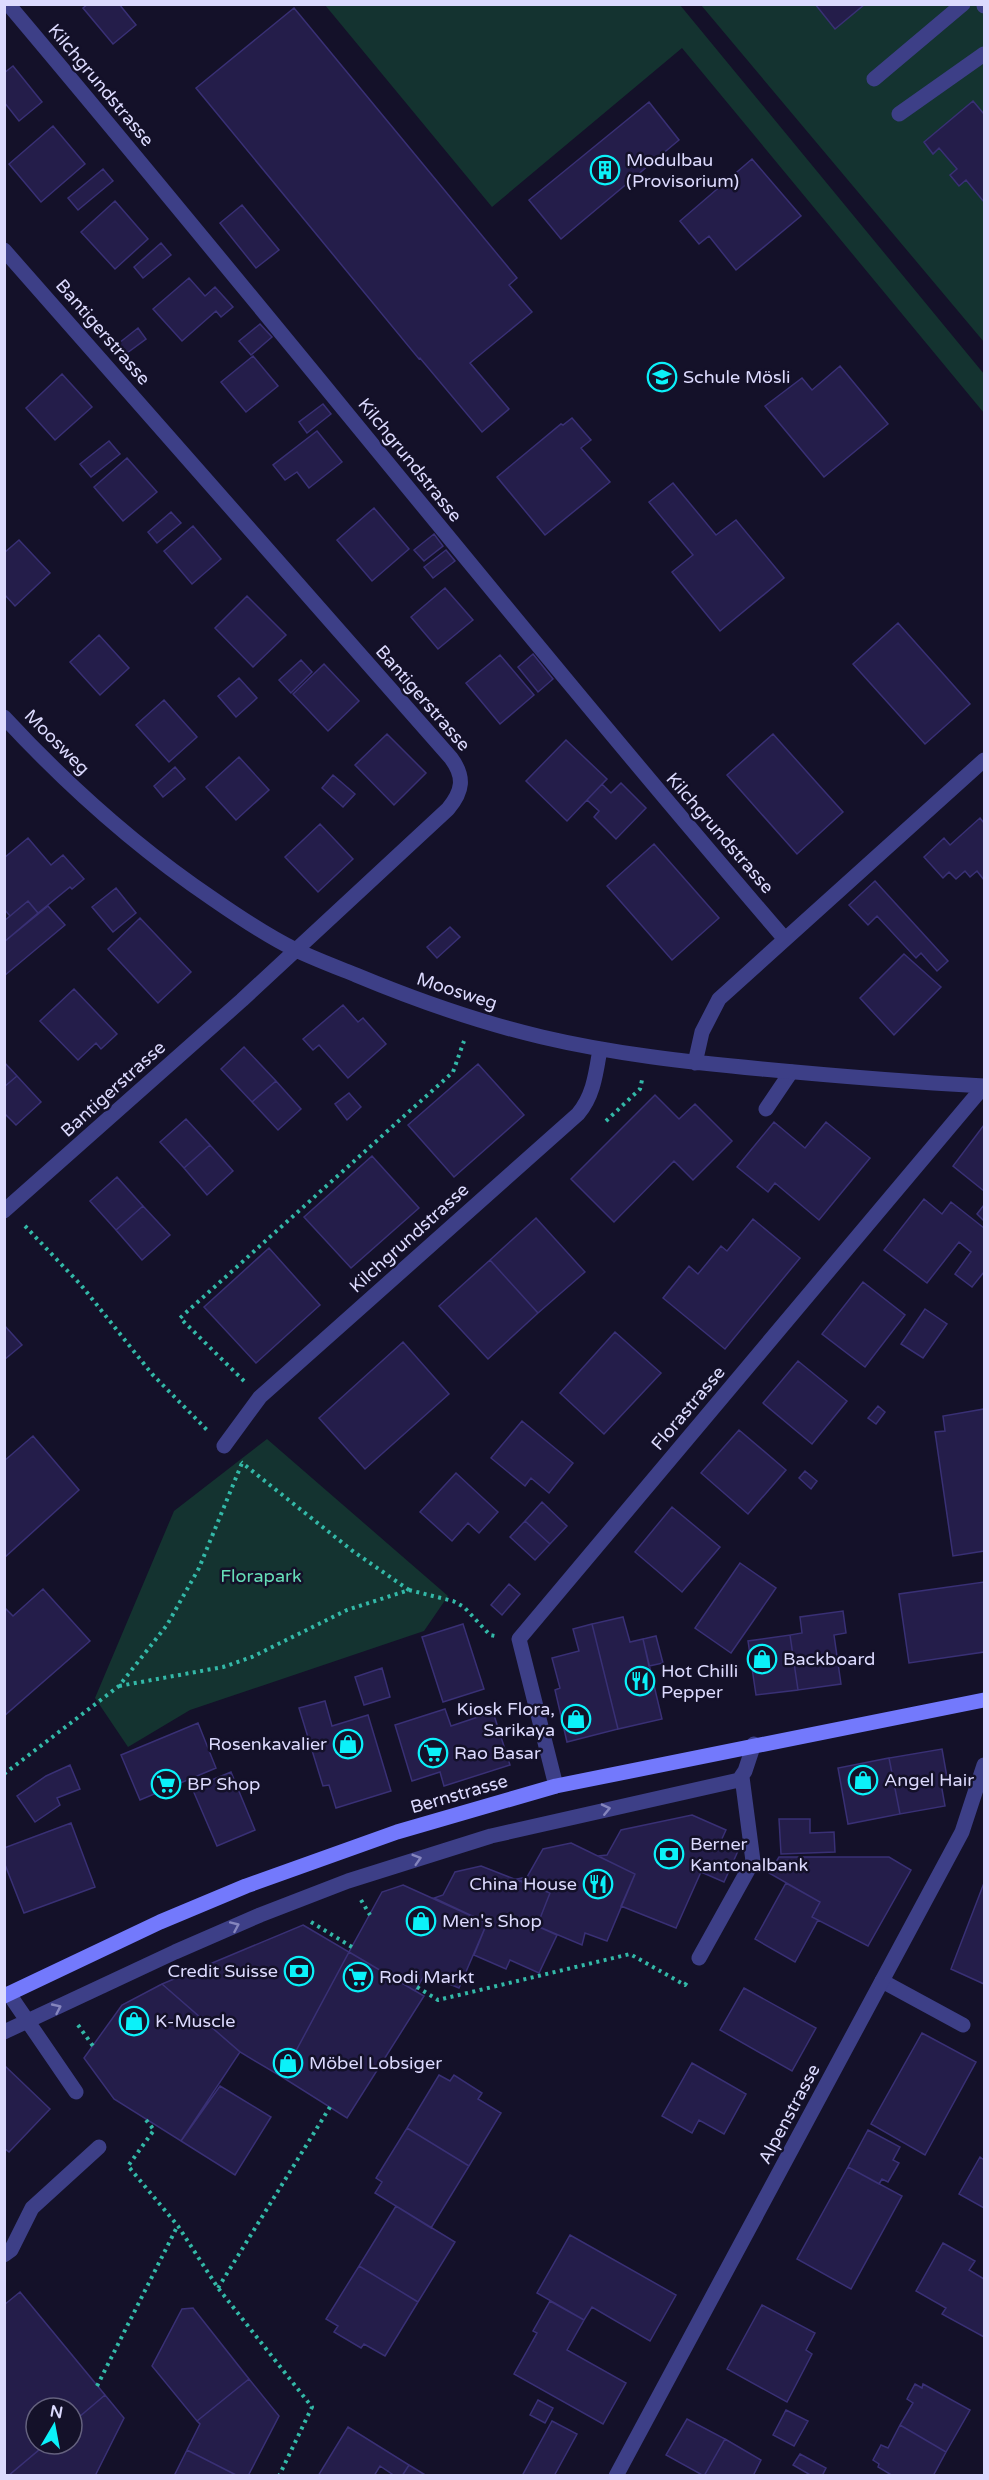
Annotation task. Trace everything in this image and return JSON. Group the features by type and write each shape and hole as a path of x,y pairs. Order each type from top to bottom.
{"main road":[{"name":"Bernstrasse","path":"7,1995 160,1922 246,1886 397,1832 556,1786 754,1744 984,1700"}],"street":[{"name":"Kilchgrundstrasse","path":"8,4 656,788 784,938"},
{"path":"874,80 963,4"},
{"path":"899,114 984,54"},
{"name":"Bantigerstrasse","path":"4,250 451,758 460,774 460,791 448,809 296,950 7,1210"},
{"name":"Moosweg","path":"4,717 50,766 107,818 178,875 245,921 296,950 396,991 472,1017 541,1037 600,1049 695,1063 905,1082 984,1086"},
{"path":"695,1063 702,1032 719,999 984,760"},
{"name":"Kilchgrundstrasse","path":"224,1446 260,1397 586,1104 592,1092 600,1049"},
{"path":"766,1109 791,1072"},
{"name":"Florastrasse","path":"519,1639 984,1086"},
{"path":"519,1639 556,1786"},
{"path":"699,1958 753,1861 742,1777 754,1744"},
{"name":"Alpenstrasse","path":"616,2475 962,1832 984,1765"},
{"path":"4,2032 175,1952 348,1881 491,1836 734,1782 742,1777"},
{"path":"882,1981 963,2025"},
{"path":"7,1995 76,2091"},
{"path":"4,2255 11,2250 32,2208 99,2147"}],"path":[{"path":"260,1397 180,1318 453,1072 472,1017"},
{"path":"568,1122 602,1125 640,1089 647,1056"},
{"path":"7,1210 81,1285 152,1374 224,1446"},
{"path":"4,1774 119,1686 173,1616 199,1568 242,1463 354,1552 409,1590 453,1601 464,1607 490,1635 519,1639"},
{"path":"119,1686 223,1667 252,1657 347,1610 409,1590"},
{"path":"285,1906 352,1947"},
{"path":"417,1987 438,2000 630,1954 686,1985 699,1958"},
{"path":"218,2288 330,2107"},
{"path":"146,2120 154,2130 128,2166 178,2226 218,2288 312,2407 279,2475"},
{"path":"97,2386 178,2226"}],"green space":[{"path":"325,5 680,5 984,374 984,413 682,48 492,207"},
{"path":"701,5 984,5 984,342"},
{"name":"Florapark","path":"267,1439 448,1596 424,1631 190,1710 128,1747 95,1698 174,1511"}],"building":[{"path":"88,4 119,4 136,25 113,44 83,8"},
{"path":"815,4 865,4 835,29"},
{"path":"294,8 517,278 509,285 532,312 470,363 509,409 482,432 196,88"},
{"path":"13,66 42,102 19,121 4,102 4,73"},
{"path":"973,101 984,114 984,202 966,180 959,186 950,175 957,169 939,148 933,154 924,142"},
{"name":"Modulbau (Provisorium)","path":"649,102 679,140 561,239 529,200"},
{"path":"53,126 85,164 41,202 9,164"},
{"path":"752,159 801,216 736,270 709,236 699,244 680,221"},
{"path":"103,169 113,181 78,210 68,198"},
{"path":"115,201 148,239 115,269 81,232"},
{"path":"242,205 279,250 256,268 220,223"},
{"path":"161,243 171,255 143,278 134,267"},
{"path":"189,278 205,296 215,287 233,307 221,317 216,311 182,341 153,309"},
{"path":"260,324 272,337 251,355 239,341"},
{"path":"138,328 146,339 127,353 119,343"},
{"path":"253,356 278,386 246,412 221,382"},
{"path":"840,366 888,424 824,477 765,406 802,378 812,390"},
{"path":"62,374 92,407 55,440 26,408"},
{"path":"323,404 331,414 307,433 299,422"},
{"path":"572,418 591,440 581,448 610,482 545,535 497,477 561,424 563,425"},
{"path":"317,431 342,462 309,488 297,472 285,480 273,465"},
{"path":"109,441 120,454 91,477 80,464"},
{"path":"127,458 157,492 123,521 94,487"},
{"path":"673,483 716,535 736,520 784,578 720,631 672,572 693,555 649,502"},
{"path":"374,508 409,549 372,581 337,540"},
{"path":"171,512 181,523 157,543 148,532"},
{"path":"193,526 221,559 192,584 164,551"},
{"path":"434,534 443,546 424,561 414,550"},
{"path":"19,540 50,573 15,606 4,594 4,553"},
{"path":"446,550 455,561 433,578 424,567"},
{"path":"445,588 473,620 438,649 411,617"},
{"path":"247,596 286,635 253,667 215,628"},
{"path":"898,623 970,704 925,744 853,664"},
{"path":"99,635 129,668 100,695 70,662"},
{"path":"533,654 553,679 538,692 518,667"},
{"path":"500,655 534,695 500,724 466,683"},
{"path":"301,660 312,672 291,693 279,680"},
{"path":"324,664 359,701 328,731 293,694"},
{"path":"239,678 257,698 236,717 218,696"},
{"path":"164,700 197,737 169,762 136,725"},
{"path":"387,734 426,773 394,805 355,765"},
{"path":"773,734 843,812 797,854 727,775"},
{"path":"566,740 607,779 567,821 526,781"},
{"path":"239,757 269,790 236,820 206,787"},
{"path":"175,767 185,779 163,797 154,786"},
{"path":"333,775 355,794 343,807 322,788"},
{"path":"621,783 646,808 616,839 594,817 599,811 587,800 602,784 611,793"},
{"path":"980,818 984,823 984,880 977,871 970,877 965,871 956,879 949,872 943,878 924,857 944,838 950,845"},
{"path":"320,824 353,859 318,892 285,857"},
{"path":"28,838 51,865 63,855 84,879 72,889 70,887 38,913 28,901 10,916 4,909 4,858"},
{"path":"654,844 719,918 672,960 607,886"},
{"path":"875,881 948,961 937,971 921,953 916,958 877,916 868,925 849,905"},
{"path":"116,888 136,913 113,932 92,907"},
{"path":"28,901 38,913 4,942 4,921"},
{"path":"48,906 65,925 4,976 4,942"},
{"path":"140,918 191,972 158,1003 108,949"},
{"path":"450,927 460,937 437,958 427,947"},
{"path":"904,954 941,987 894,1035 860,998"},
{"path":"74,989 117,1034 101,1049 96,1043 78,1060 40,1021"},
{"path":"343,1005 358,1022 363,1018 386,1044 348,1078 319,1045 313,1050 303,1039"},
{"path":"244,1047 276,1081 252,1102 221,1069"},
{"path":"4,1062 17,1076 4,1087"},
{"path":"478,1064 524,1115 454,1177 408,1125"},
{"path":"17,1076 41,1102 16,1125 4,1113 4,1087"},
{"path":"276,1081 301,1109 278,1130 252,1102"},
{"path":"349,1093 361,1107 347,1120 335,1104"},
{"path":"655,1095 679,1119 695,1104 732,1141 693,1180 674,1161 614,1222 571,1179"},
{"path":"186,1119 210,1145 184,1168 160,1142"},
{"path":"774,1122 805,1148 826,1122 870,1158 819,1220 775,1183 768,1192 737,1167"},
{"path":"984,1125 984,1191 953,1166"},
{"path":"210,1145 233,1171 207,1195 184,1168"},
{"path":"372,1156 419,1208 351,1268 304,1217"},
{"path":"117,1177 143,1206 116,1230 90,1201"},
{"path":"924,1199 942,1214 951,1202 984,1228 984,1272 972,1287 955,1274 971,1252 959,1242 927,1283 884,1250"},
{"path":"984,1205 984,1221 977,1214"},
{"path":"143,1206 170,1235 142,1260 116,1230"},
{"path":"536,1218 585,1272 538,1313 490,1260"},
{"path":"753,1219 800,1258 725,1349 663,1298 689,1266 698,1274 721,1246 727,1251"},
{"path":"269,1248 320,1305 256,1363 204,1307"},
{"path":"490,1260 538,1313 488,1359 439,1306"},
{"path":"863,1282 905,1315 865,1367 822,1334"},
{"path":"925,1309 947,1324 923,1358 901,1344"},
{"path":"4,1325 22,1345 4,1360"},
{"path":"615,1332 661,1373 604,1434 560,1393"},
{"path":"403,1342 449,1394 365,1469 319,1418"},
{"path":"798,1361 847,1401 812,1444 763,1403"},
{"path":"878,1406 885,1412 876,1424 868,1418"},
{"path":"984,1409 984,1551 953,1556 935,1432 945,1431 943,1416"},
{"path":"522,1421 573,1463 549,1493 531,1478 525,1486 491,1458"},
{"path":"739,1430 786,1470 748,1514 701,1473"},
{"path":"33,1436 79,1490 4,1558 4,1461"},
{"path":"805,1471 817,1481 811,1489 799,1478"},
{"path":"456,1473 498,1512 479,1533 468,1523 452,1541 420,1512"},
{"path":"542,1502 567,1526 550,1544 525,1521"},
{"path":"672,1507 720,1547 682,1592 635,1552"},
{"path":"525,1521 550,1544 535,1560 510,1537"},
{"path":"740,1563 776,1588 731,1653 695,1628"},
{"path":"984,1582 984,1652 909,1663 899,1594"},
{"path":"509,1584 520,1594 502,1615 491,1605"},
{"path":"43,1589 90,1641 4,1716 4,1607 13,1616"},
{"path":"843,1611 846,1633 834,1635 841,1684 798,1690 790,1635 802,1633 800,1617"},
{"path":"623,1617 630,1642 643,1639 662,1719 618,1729 592,1624"},
{"path":"463,1624 484,1689 443,1702 422,1637"},
{"path":"592,1624 618,1729 567,1742 555,1690 560,1688 552,1658 579,1651 573,1629"},
{"path":"790,1635 798,1690 756,1695 748,1641"},
{"path":"656,1636 663,1663 649,1666 643,1639"},
{"path":"382,1668 390,1697 364,1705 355,1677"},
{"path":"325,1701 332,1726 368,1715 391,1791 336,1808 329,1785 323,1786 299,1708"},
{"path":"445,1709 451,1726 493,1712 510,1765 444,1786 440,1772 412,1781 395,1725"},
{"path":"198,1723 216,1768 140,1800 121,1755"},
{"path":"942,1749 947,1777 940,1778 945,1806 900,1814 889,1758"},
{"path":"889,1758 900,1814 848,1824 838,1768"},
{"path":"70,1765 80,1789 57,1798 60,1805 35,1822 17,1796 46,1776"},
{"path":"231,1772 255,1830 217,1846 192,1788"},
{"path":"692,1815 726,1830 720,1843 738,1851 724,1882 701,1872 676,1928 621,1906 635,1874 598,1856 607,1855 621,1830"},
{"path":"779,1819 810,1819 810,1833 834,1832 835,1852 781,1854"},
{"path":"71,1823 95,1887 24,1913 4,1862 4,1848"},
{"path":"571,1843 635,1874 607,1941 585,1933 582,1945 537,1926 550,1893 517,1879 527,1877 543,1849"},
{"path":"779,1857 889,1857 911,1870 868,1946 812,1917 820,1902 769,1873"},
{"path":"481,1866 550,1893 537,1926 557,1935 539,1973 510,1960 506,1969 474,1955 487,1923 434,1898 443,1895 455,1872"},
{"path":"786,1883 820,1902 812,1917 818,1920 795,1962 755,1939"},
{"path":"984,1883 984,1984 951,1969"},
{"path":"403,1885 487,1923 459,1988 425,1974 415,1991 349,1952 382,1892"},
{"path":"303,1925 349,1952 282,2077 240,2052 162,1984"},
{"path":"349,1952 424,1996 347,2118 282,2077"},
{"path":"162,1984 240,2052 181,2141 114,2099 84,2058 122,2005"},
{"path":"744,1988 816,2028 792,2071 720,2030"},
{"path":"922,2033 976,2062 925,2155 871,2124"},
{"path":"692,2063 746,2094 724,2134 699,2120 692,2133 662,2116"},
{"path":"5,2066 50,2109 9,2152 4,2148"},
{"path":"439,2075 450,2081 454,2075 482,2093 478,2099 501,2113 469,2166 407,2128"},
{"path":"220,2086 271,2117 235,2175 181,2141"},
{"path":"407,2128 469,2166 431,2228 375,2193 382,2182 376,2178"},
{"path":"868,2130 900,2147 893,2160 899,2163 888,2182 882,2179 879,2184 848,2167"},
{"path":"980,2157 984,2160 984,2208 959,2194"},
{"path":"848,2167 902,2196 851,2289 797,2259"},
{"path":"396,2206 455,2242 418,2302 359,2266"},
{"path":"570,2235 676,2295 650,2341 592,2307 584,2320 537,2293"},
{"path":"943,2243 975,2261 969,2270 984,2279 984,2337 942,2314 946,2308 916,2291"},
{"path":"359,2266 418,2302 385,2356 364,2344 361,2348 334,2332 338,2326 326,2319"},
{"path":"20,2292 105,2395 84,2413 84,2396 24,2396 24,2456 32,2456 8,2476 4,2476 4,2305"},
{"path":"550,2301 584,2320 567,2350 626,2383 603,2424 514,2374 537,2333 533,2331"},
{"path":"762,2305 815,2333 806,2350 812,2354 787,2402 727,2369"},
{"path":"193,2308 249,2379 197,2421 152,2366 182,2309"},
{"path":"249,2379 279,2416 248,2476 238,2476 187,2450 200,2424 197,2421"},
{"path":"915,2384 922,2388 923,2384 970,2410 946,2452 900,2425 913,2403 907,2399"},
{"path":"105,2395 124,2418 95,2476 8,2476 32,2456 84,2456 84,2413"},
{"path":"538,2400 553,2408 545,2423 530,2415"},
{"path":"786,2410 808,2421 794,2446 773,2435"},
{"path":"687,2419 725,2439 704,2476 666,2455"},
{"path":"552,2421 577,2434 554,2476 522,2476"},
{"path":"900,2425 946,2452 933,2476 893,2476 878,2467 879,2464 873,2460 881,2445 888,2448"},
{"path":"348,2427 409,2465 402,2476 395,2476 380,2466 374,2476 318,2476"},
{"path":"725,2439 761,2460 753,2476 704,2476"},
{"path":"187,2450 238,2476 174,2476"},
{"path":"800,2454 826,2468 822,2476 812,2476 793,2465"},
{"path":"409,2465 427,2476 402,2476"}],"place":[{"name":"Modulbau (Provisorium)","path":"605,170"},
{"name":"Schule Mösli","path":"662,377"},
{"name":"Backboard","path":"762,1659"},
{"name":"Hot Chilli Pepper","path":"640,1681"},
{"name":"Kiosk Flora, Sarikaya","path":"576,1719"},
{"name":"Rosenkavalier","path":"348,1744"},
{"name":"Rao Basar","path":"433,1753"},
{"name":"Angel Hair","path":"863,1780"},
{"name":"BP Shop","path":"166,1784"},
{"name":"Berner Kantonalbank","path":"669,1854"},
{"name":"China House","path":"598,1884"},
{"name":"Men's Shop","path":"421,1921"},
{"name":"Credit Suisse","path":"299,1971"},
{"name":"Rodi Markt","path":"358,1977"},
{"name":"K-Muscle","path":"134,2021"},
{"name":"Möbel Lobsiger","path":"288,2063"}]}
